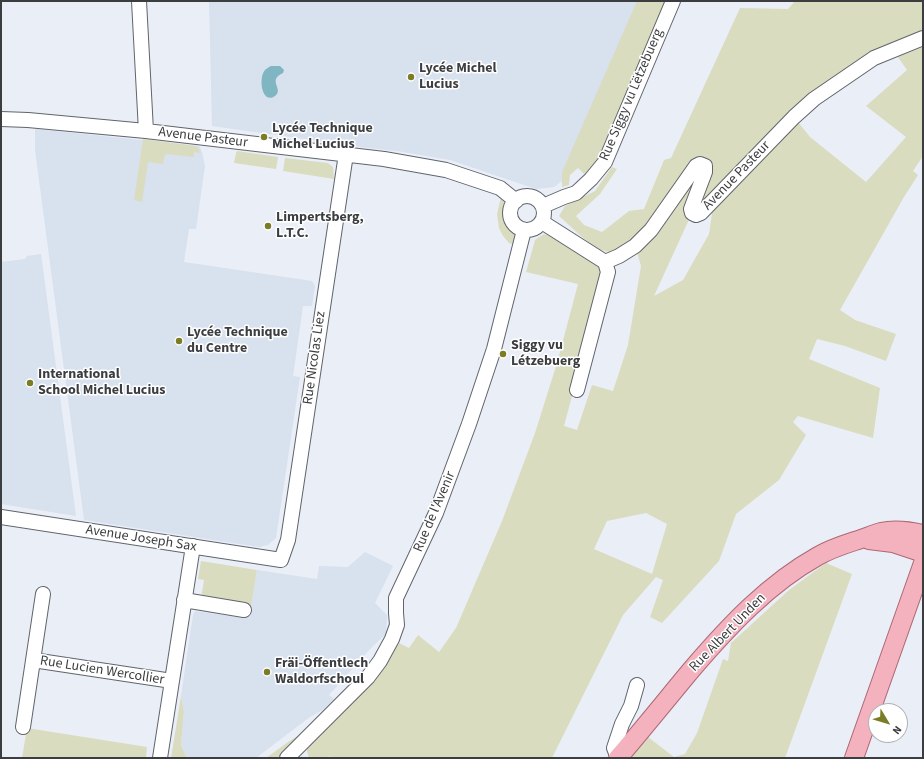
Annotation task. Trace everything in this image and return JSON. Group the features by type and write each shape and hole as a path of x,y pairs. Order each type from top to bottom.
{"main road":[{"name":"Rue Albert Unden","path":"619,757 718,640 766,593 801,566 842,545 882,532 898,530 923,534"},
{"name":"Rue Albert Unden","path":"860,539 893,543 923,552"},
{"path":"854,758 923,563"}],"street":[{"path":"139,1 146,131"},
{"name":"Rue Siggy vu Lëtzebuerg","path":"543,206 576,193 592,179 605,162 673,1"},
{"name":"Avenue Pasteur","path":"605,262 619,256 635,246 651,230 696,166 700,164 705,166 705,172 691,209 692,213 696,215 701,213 794,117 814,99 874,58 923,38"},
{"name":"Avenue Pasteur","path":"1,119 28,120 146,131 384,159 446,170 500,188 516,200"},
{"name":"Rue Nicolas Liez","path":"281,560 288,540 346,154"},
{"path":"528,196 539,201 543,206 544,217 542,222 534,229 524,230 514,225 510,212 516,200 521,197 528,196"},
{"path":"542,222 605,262 608,272 577,390"},
{"name":"Rue de l'Avenir","path":"287,758 368,677 380,661 392,639 397,626 396,598 436,513 471,418 494,349 524,230"},
{"name":"Avenue Joseph Sax","path":"1,517 281,560"},
{"name":"Rue Lucien Wercollier","path":"160,758 193,546"},
{"name":"Rue Lucien Wercollier","path":"23,727 43,594"},
{"path":"184,600 244,610"},
{"name":"Rue Lucien Wercollier","path":"33,660 172,681"},
{"name":"Rue Albert Unden","path":"619,757 614,748 622,724 631,706 637,685"}],"shaded area":[{"name":"Lycée Michel Lucius","path":"209,1 643,1 570,175 554,187 536,189 450,160 397,151 212,126"},
{"name":"Lycée Technique du Centre","path":"35,129 199,146 205,166 196,229 189,229 184,262 312,281 314,284 312,306 303,306 293,376 300,377 276,538 268,545 259,547 84,520 35,150"},
{"name":"International School Michel Lucius","path":"41,254 76,516 1,504 1,262 25,259 27,256"},
{"name":"Fräi-Öffentlech Waldorfschoul","path":"365,552 393,566 375,603 387,615 386,634 371,648 329,695 334,699 324,709 310,717 256,758 187,758 181,745 184,712 181,696 193,615 195,611 243,618 250,613 257,570 317,579 319,566 348,567"}],"green space":[{"path":"637,1 668,1 602,155 590,173 584,174 578,168 570,175 569,185 562,187 562,172"},
{"path":"795,1 923,1 923,156 913,171 918,175 840,310 855,320 896,334 886,361 845,346 817,339 809,359 880,388 873,438 798,416 793,422 806,435 779,480 736,514 719,561 662,623 650,617 663,580 656,577 623,615 552,758 331,758 330,756 327,758 309,758 306,748 384,666 399,643 409,648 418,635 439,652 456,628 502,521 535,433 557,363 578,284 526,272 535,240 544,234 551,236 552,234 599,265 603,273 564,426 577,430 592,385 613,391 628,345 641,266 635,246 613,252 599,249 584,239 559,216 565,206 595,191 612,167 617,169 600,194 576,216 584,225 602,232 629,211 644,209 664,160 671,158 740,8 788,9","holes":["893,50 907,70 866,106 906,137 866,182 810,137 794,117","714,200 709,234 683,280 654,296 692,213","646,513 667,524 652,574 594,549 607,521"]},
{"path":"143,139 196,146 200,153 194,152 194,157 165,154 163,164 148,162 142,202 134,200"},
{"path":"237,151 278,157 276,169 234,163"},
{"path":"285,158 328,163 333,167 334,179 283,171"},
{"path":"501,197 506,206 507,222 514,234 515,245 509,243 499,228 497,214"},
{"path":"201,561 257,570 251,607 201,599 204,580 198,579"},
{"path":"826,563 852,574 785,758 630,758 648,737 674,757 685,754 697,733 723,659 728,661 731,643 789,590"},
{"path":"181,696 184,712 181,745 187,758 171,758"},
{"path":"27,728 147,747 146,758 22,758"},
{"path":"310,728 280,758 266,758 288,742"}],"water":[{"path":"271,66 280,66 284,70 283,73 276,79 278,92 271,98 264,94 262,89 262,79 265,70"}],"place":[{"name":"Lycée Michel Lucius","path":"411,77"},
{"name":"Lycée Technique Michel Lucius","path":"264,137"},
{"name":"Limpertsberg, L.T.C.","path":"268,226"},
{"name":"Lycée Technique du Centre","path":"179,341"},
{"name":"Siggy vu Létzebuerg","path":"503,354"},
{"name":"International School Michel Lucius","path":"30,383"},
{"name":"Fräi-Öffentlech Waldorfschoul","path":"267,672"}]}
